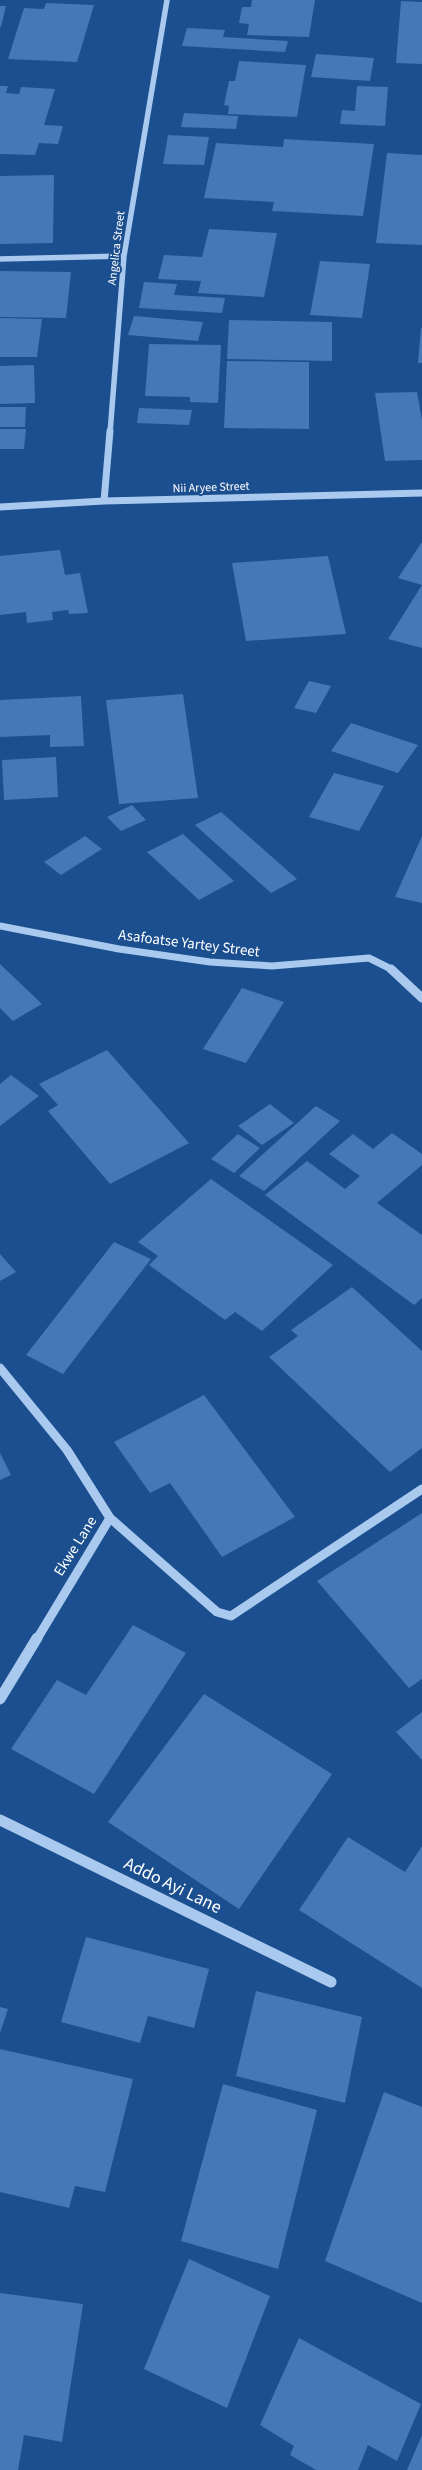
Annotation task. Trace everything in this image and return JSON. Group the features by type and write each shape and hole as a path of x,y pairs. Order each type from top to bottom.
{"street":[{"name":"Angelica Street","path":"104,502 124,256 167,0"},
{"path":"0,259 124,256"},
{"name":"Nii Aryee Street","path":"0,507 104,502 422,493"},
{"name":"Asafoatse Yartey Street","path":"0,926 123,950 240,965 288,966 369,958 377,960 395,971 422,998"},
{"name":"Ekwe Lane","path":"0,1368 67,1450 110,1518 0,1699"},
{"path":"110,1518 217,1612 231,1616 422,1490"},
{"name":"Addo Ayi Lane","path":"0,1820 331,1982"}],"building":[{"path":"252,0 315,0 309,37 247,35 249,24 239,23 242,7 251,7"},
{"path":"401,1 422,2 422,64 396,63"},
{"path":"46,3 94,5 77,62 8,59 24,8 44,9"},
{"path":"0,6 6,6 1,27 0,27"},
{"path":"187,28 225,30 223,37 288,41 285,52 182,46"},
{"path":"316,54 374,58 370,81 311,77"},
{"path":"239,61 306,65 297,117 228,114 229,106 224,105 229,81 235,81"},
{"path":"0,86 8,86 6,93 19,94 21,87 55,89 44,125 63,126 58,144 39,143 35,155 0,154"},
{"path":"357,86 388,87 385,126 340,124 342,110 355,111"},
{"path":"184,113 238,116 236,129 181,127"},
{"path":"168,135 209,137 204,165 163,164"},
{"path":"284,139 374,144 363,216 272,211 274,202 204,198 216,143 283,147"},
{"path":"387,153 422,155 422,245 376,243"},
{"path":"54,175 53,243 0,244 0,176"},
{"path":"209,229 277,233 264,297 198,293 201,281 158,279 164,255 202,257"},
{"path":"320,261 370,264 362,318 310,315"},
{"path":"0,271 71,272 66,318 0,317"},
{"path":"144,282 177,284 174,295 225,298 222,313 139,308"},
{"path":"134,316 203,322 198,341 128,335"},
{"path":"0,318 42,319 37,357 0,357"},
{"path":"229,320 332,322 332,361 227,359"},
{"path":"421,328 422,363 418,363"},
{"path":"149,344 221,345 218,403 190,402 190,397 145,396"},
{"path":"227,361 309,362 309,429 224,428"},
{"path":"34,365 35,403 0,404 0,366"},
{"path":"417,392 422,420 422,460 385,461 375,393"},
{"path":"0,407 26,407 25,427 0,427"},
{"path":"139,408 192,410 189,425 137,423"},
{"path":"0,429 26,429 24,449 0,449"},
{"path":"422,542 422,585 398,578"},
{"path":"60,550 65,575 80,573 88,613 69,614 68,610 52,612 53,620 27,623 26,612 0,615 0,556"},
{"path":"328,556 346,634 246,641 232,563"},
{"path":"422,585 422,648 388,639"},
{"path":"309,681 331,686 316,713 294,708"},
{"path":"183,694 198,798 119,804 106,700"},
{"path":"81,696 84,746 50,747 50,735 0,737 0,700"},
{"path":"351,723 418,745 398,773 331,751"},
{"path":"56,757 58,797 4,800 2,760"},
{"path":"334,773 384,786 359,831 309,817"},
{"path":"132,805 146,820 121,831 107,817"},
{"path":"221,812 297,879 271,893 195,825"},
{"path":"183,834 234,881 199,900 147,852"},
{"path":"85,836 102,849 61,875 44,862"},
{"path":"422,836 422,903 395,897"},
{"path":"0,964 42,1004 13,1021 0,1008"},
{"path":"242,988 284,1002 246,1063 203,1049"},
{"path":"107,1050 189,1143 110,1184 48,1111 58,1105 39,1084"},
{"path":"11,1075 39,1096 0,1126 0,1084"},
{"path":"270,1104 294,1123 262,1145 238,1126"},
{"path":"316,1106 340,1121 264,1191 239,1176"},
{"path":"392,1133 422,1154 422,1165 377,1203 422,1235 422,1298 414,1305 265,1195 307,1161 345,1189 360,1176 329,1154 353,1134 373,1149"},
{"path":"238,1134 260,1148 234,1173 211,1159"},
{"path":"211,1179 333,1265 262,1331 235,1312 225,1320 149,1265 158,1256 138,1242"},
{"path":"114,1242 151,1259 63,1374 26,1355"},
{"path":"0,1254 16,1272 0,1281"},
{"path":"352,1287 422,1351 422,1448 390,1472 269,1357 298,1336 291,1330"},
{"path":"204,1395 295,1517 222,1557 170,1483 150,1493 114,1442"},
{"path":"0,1453 11,1475 0,1480"},
{"path":"422,1513 422,1679 409,1688 317,1581"},
{"path":"133,1625 186,1653 94,1794 11,1749 57,1680 86,1695"},
{"path":"204,1694 332,1774 239,1909 108,1822"},
{"path":"422,1712 422,1760 396,1732"},
{"path":"348,1837 405,1872 422,1846 422,1988 299,1910"},
{"path":"86,1937 209,1969 194,2028 148,2016 140,2043 61,2022"},
{"path":"256,1991 362,2017 345,2103 236,2076"},
{"path":"0,2007 8,2009 0,2033"},
{"path":"0,2049 133,2079 105,2192 75,2186 69,2208 0,2192"},
{"path":"223,2084 317,2110 278,2269 181,2241"},
{"path":"384,2092 422,2107 422,2303 325,2261"},
{"path":"189,2259 270,2296 227,2408 144,2369"},
{"path":"0,2293 83,2304 62,2442 24,2435 18,2470 0,2470"},
{"path":"299,2338 421,2404 397,2461 368,2445 358,2470 316,2470 290,2455 294,2446 260,2425"},
{"path":"422,2435 422,2470 407,2470"}]}
